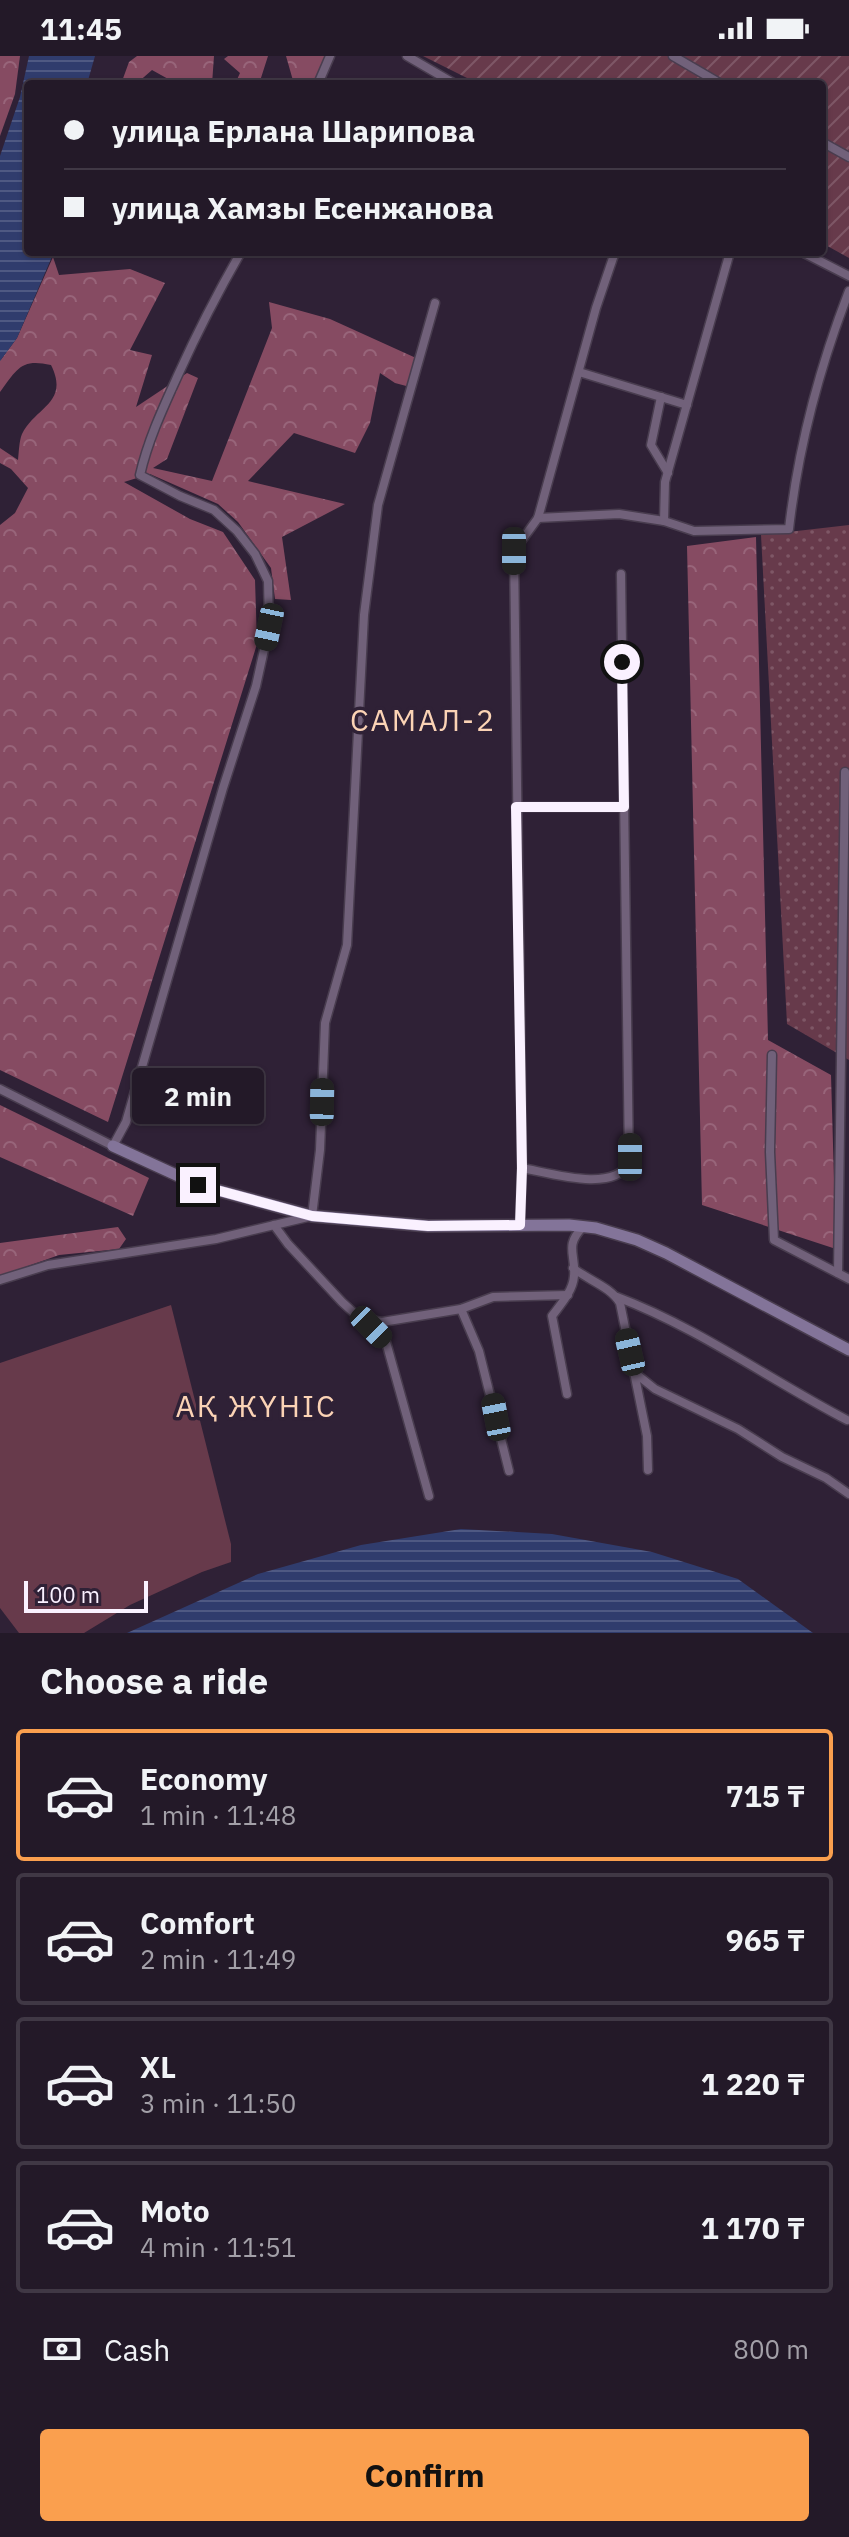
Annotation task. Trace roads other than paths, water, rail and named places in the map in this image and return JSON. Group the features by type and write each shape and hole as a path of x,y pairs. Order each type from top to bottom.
{"street":[{"path":"320,80 330,56"},
{"path":"407,56 448,80"},
{"path":"673,56 714,80"},
{"path":"826,144 849,157"},
{"path":"113,1146 126,1122 223,788 256,686 269,627 268,581 255,554 237,531 214,510 140,475 146,449 167,399 198,331 239,256"},
{"path":"520,1225 522,1168 514,551 538,518 614,256"},
{"path":"664,521 665,482 729,256"},
{"path":"810,256 849,276"},
{"path":"538,518 619,514 664,521 694,531 789,529 804,443 830,346 849,291"},
{"path":"312,1216 320,1150 325,1023 347,945 363,629 378,505 435,303"},
{"path":"579,372 687,405"},
{"path":"661,397 651,445 668,473"},
{"path":"522,1168 568,1177 608,1180 618,1176 629,1163 621,574"},
{"path":"838,1273 845,970 845,772"},
{"path":"516,807 624,807"},
{"path":"772,1055 770,1152 774,1240 849,1279"},
{"path":"0,1089 198,1185 312,1216 428,1226 583,1227 637,1240 849,1350"},
{"path":"0,1280 72,1260 216,1239 312,1216"},
{"path":"274,1225 342,1302 386,1342 429,1496"},
{"path":"567,1394 552,1316 568,1295 575,1277 571,1249 574,1235 583,1227"},
{"path":"573,1268 617,1297 649,1309 847,1420"},
{"path":"362,1319 382,1322 461,1309 493,1297 568,1295"},
{"path":"617,1297 647,1436 648,1470"},
{"path":"461,1309 479,1351 509,1471"},
{"path":"635,1373 655,1389 738,1429 849,1494"}],"water":[{"path":"29,56 95,56 88,80 24,80 24,256 52,256 17,338 0,361 0,156 20,97"},
{"path":"461,1529 552,1534 652,1552 738,1579 813,1633 127,1633 258,1574 361,1545"}],"district":[{"name":"САМАЛ-2","path":"423,721"},
{"name":"АҚ ЖҮНІС","path":"256,1407"}]}
